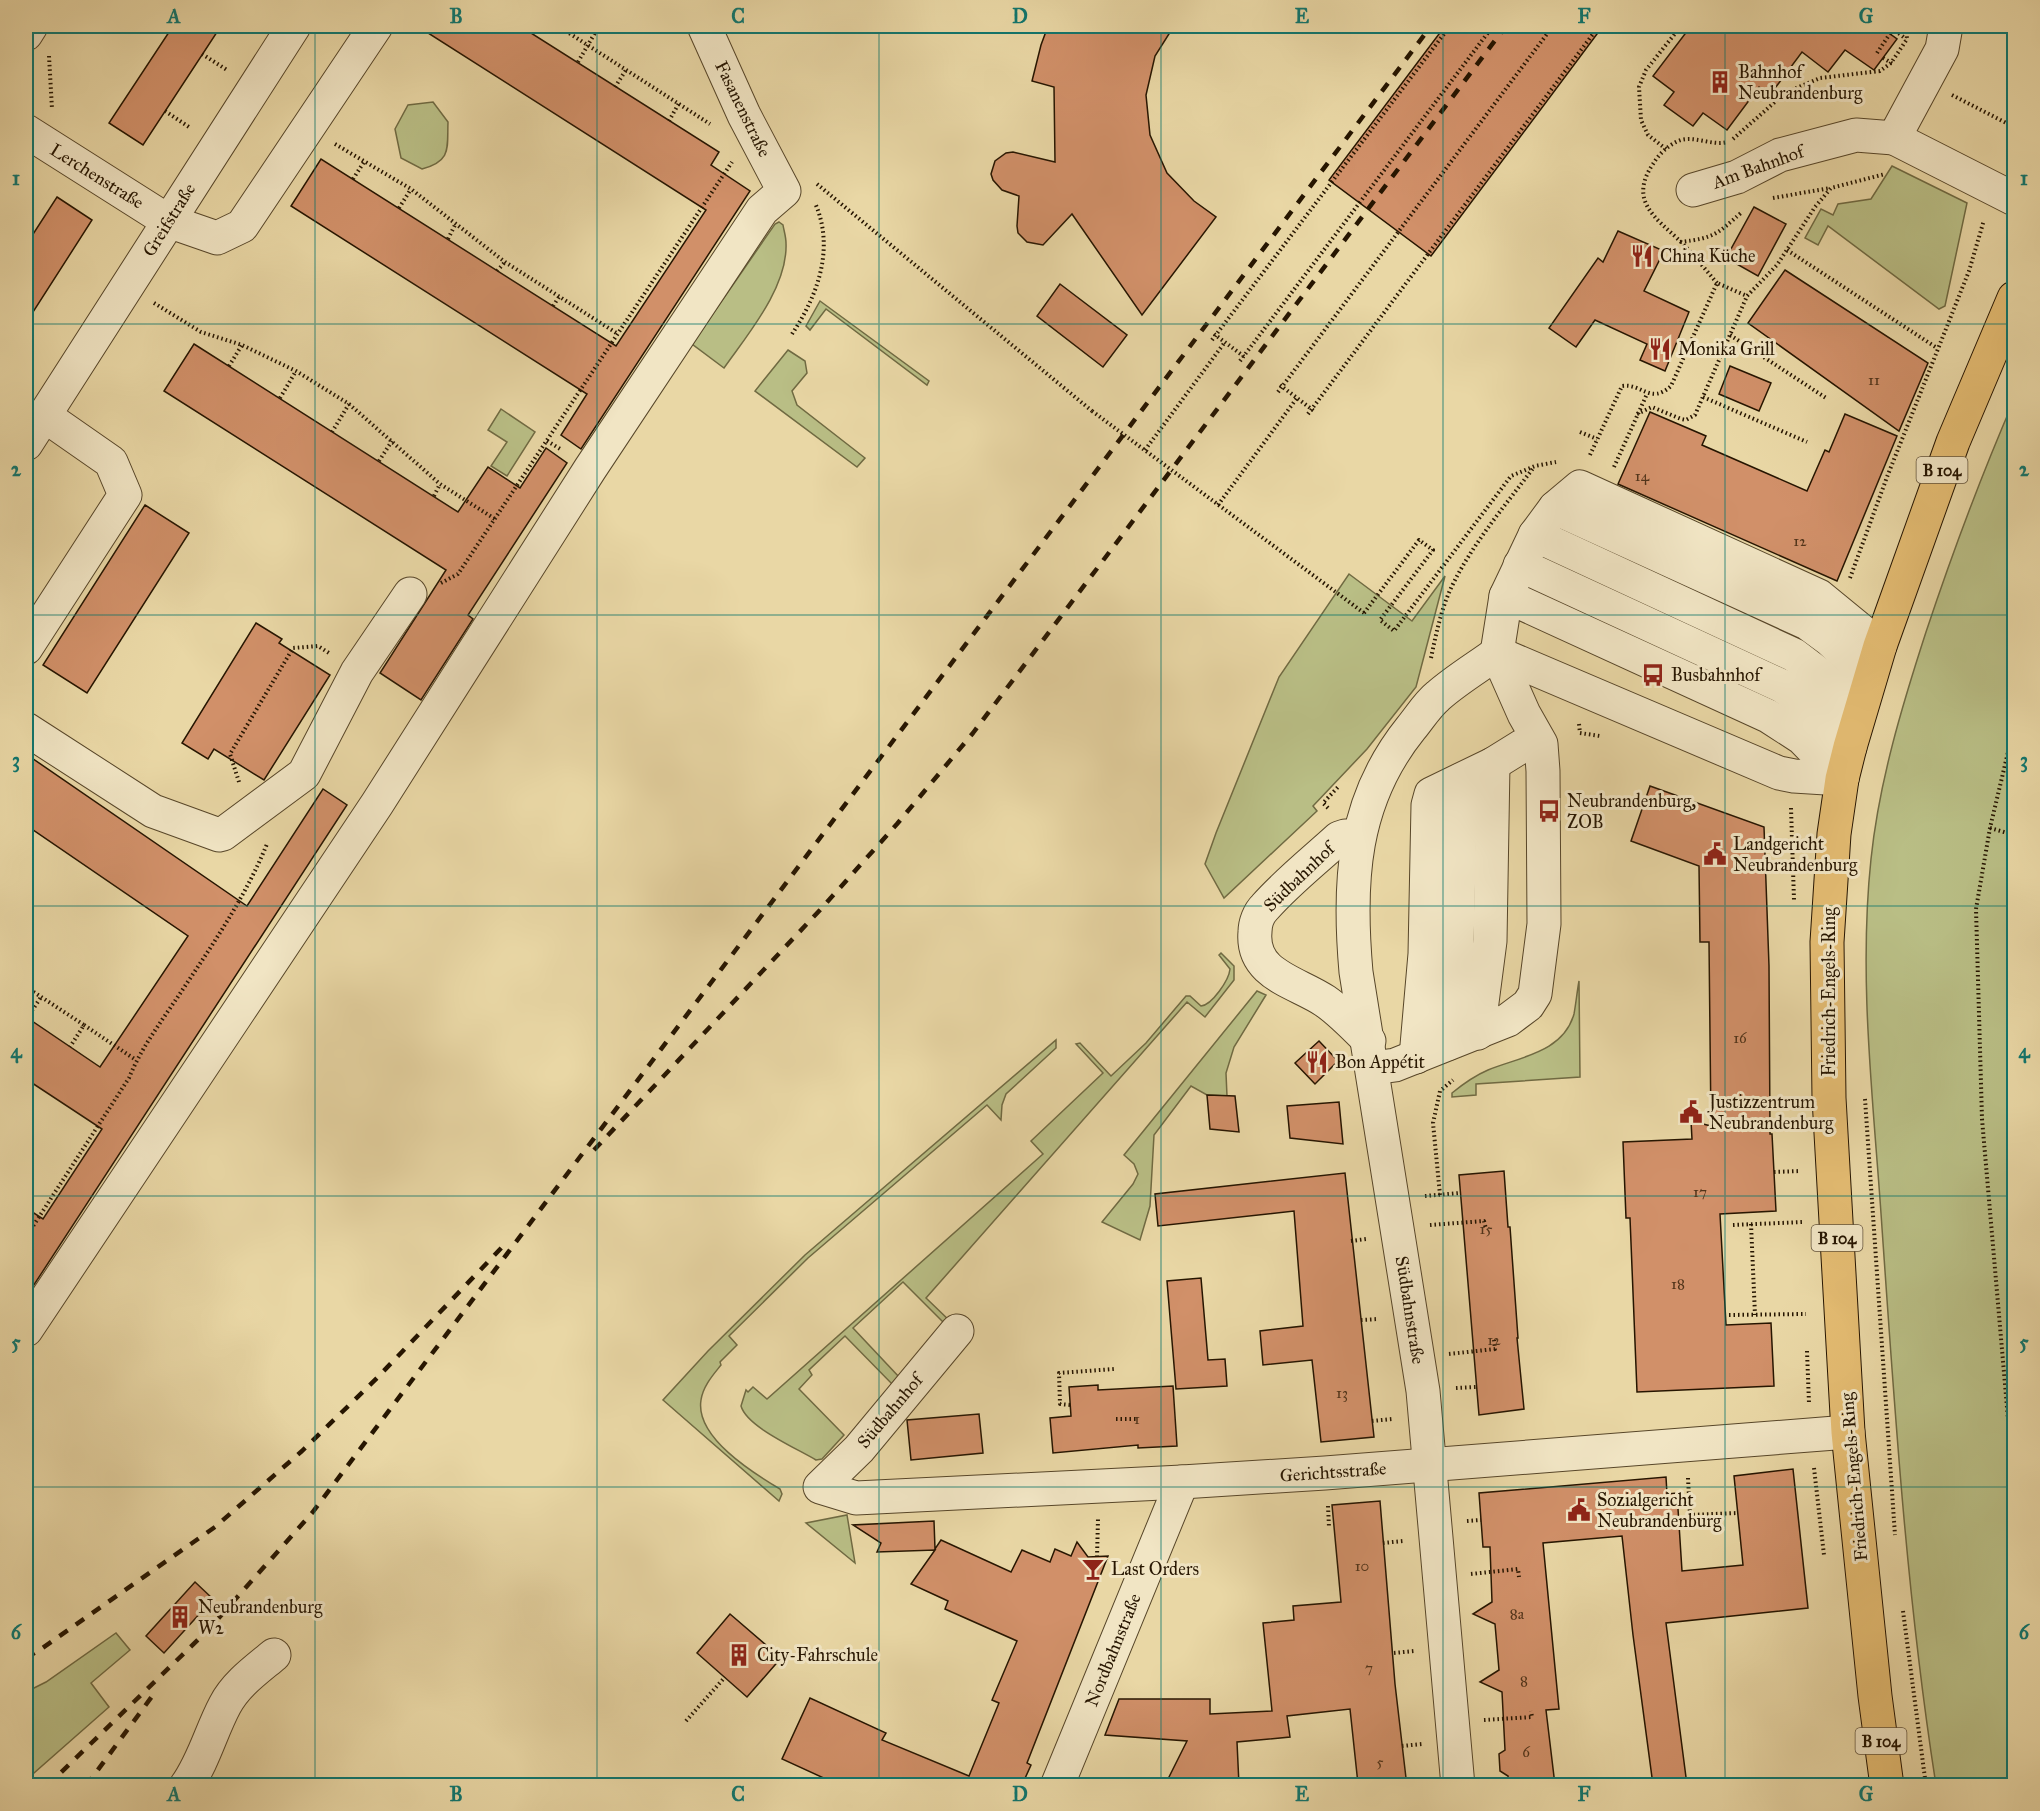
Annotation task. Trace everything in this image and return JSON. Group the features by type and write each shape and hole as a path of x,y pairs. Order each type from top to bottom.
{"main road":[{"name":"Friedrich-Engels-Ring","path":"1887,1785 1875,1696 1848,1432 1828,1098 1827,942 1834,834 1842,779 1869,678 1953,442 2014,298"}],"street":[{"name":"Greifstraße","path":"26,444 294,26"},
{"name":"Lerchenstraße","path":"26,131 168,221 217,238 242,226 376,26"},
{"name":"Fasanenstraße","path":"704,26 744,115 799,195"},
{"path":"1894,138 1942,49 1946,26"},
{"name":"Am Bahnhof","path":"1693,190 1737,177 1780,155 1856,135 1894,138 2014,198"},
{"path":"26,1330 377,804 623,419 762,210 799,195"},
{"path":"26,648 125,495 111,462 45,416"},
{"path":"1371,1055 1395,1065 1508,1020 1528,1005 1534,994 1544,924 1543,771 1540,744 1524,733 1497,653 1506,596 1535,535 1555,508 1580,488 1819,596 1880,646"},
{"path":"1555,508 1808,623 1830,640 1869,678"},
{"path":"1535,535 1794,655 1819,674 1860,712"},
{"path":"1521,565 1782,686 1810,706 1850,747"},
{"path":"26,729 153,811 219,835 223,834 304,774 357,672 410,594"},
{"path":"1506,596 1777,720 1802,738 1842,779"},
{"path":"1497,653 1779,773 1794,777 1842,779"},
{"name":"Südbahnstraße","path":"1458,1785 1431,1464 1418,1357 1356,972 1353,894 1358,837 1370,797 1387,762 1405,735 1436,697 1497,653"},
{"path":"1416,1057 1425,954 1428,805 1431,794 1493,764 1524,733"},
{"path":"1478,1033 1490,941 1493,764"},
{"path":"1447,1044 1457,946 1461,780"},
{"name":"Südbahnhof","path":"1358,837 1340,838 1259,923 1256,948 1267,968 1276,976 1310,992 1330,1005 1371,1055"},
{"name":"Südbahnhof","path":"820,1487 859,1449 957,1331"},
{"name":"Gerichtsstraße","path":"820,1487 856,1498 1182,1482 1848,1432"},
{"name":"Nordbahnstraße","path":"1057,1785 1182,1482"},
{"path":"186,1785 195,1773 225,1704 237,1687 274,1655"}],"path":[{"path":"532,33 537,26"},
{"path":"558,26 718,129"},
{"path":"578,62 599,26"},
{"path":"1212,340 1450,26"},
{"path":"1240,362 1493,26"},
{"path":"1278,392 1553,26"},
{"path":"1308,414 1599,26"},
{"path":"1668,26 1676,32"},
{"path":"1666,149 1648,135 1641,120 1639,87 1646,70 1681,26"},
{"path":"1747,296 1717,283 1648,211 1644,189 1649,170 1666,149 1683,140 1694,139 1723,144 1730,142 1785,93 1820,78 1880,71 1890,63 1906,39 1906,26"},
{"path":"1877,53 1893,29 1906,39"},
{"path":"35,36 54,149"},
{"path":"1883,58 1890,63"},
{"path":"615,87 626,70"},
{"path":"669,121 679,103"},
{"path":"309,127 411,189 505,262 618,334"},
{"path":"410,594 424,592 458,574 732,163 731,154"},
{"path":"353,179 364,162"},
{"path":"1769,199 1831,188 1883,173"},
{"path":"819,185 1092,411 1364,614 1419,540 1433,550 1380,620 1394,631 1511,476"},
{"path":"1637,414 1652,407 1686,420 1695,415 1747,296 1777,265 1815,207 1831,188"},
{"path":"399,208 411,189"},
{"path":"792,334 813,296 823,264 825,239 820,214 799,195"},
{"path":"1680,242 1705,239 1717,234 1750,205"},
{"path":"448,239 455,225"},
{"path":"1787,250 1937,348"},
{"path":"498,271 505,262"},
{"path":"1580,432 1597,439 1622,386 1628,385 1647,394 1660,393 1671,386 1717,283"},
{"path":"128,286 201,332 242,345 296,371 349,404 440,484 495,519"},
{"path":"553,306 559,297"},
{"path":"1215,335 1245,358"},
{"path":"1730,335 1826,398"},
{"path":"1145,450 1225,342"},
{"path":"229,366 242,345"},
{"path":"279,398 296,371"},
{"path":"1281,386 1313,410"},
{"path":"1613,468 1647,394"},
{"path":"1703,397 1807,442"},
{"path":"1218,505 1297,398"},
{"path":"332,432 349,404"},
{"path":"379,461 392,441"},
{"path":"1428,668 1441,613 1451,587 1478,541 1535,466"},
{"path":"434,496 440,484"},
{"path":"250,814 230,754 293,648 318,646 357,672"},
{"path":"2014,727 1990,828 1976,909 1982,1119 2014,1488"},
{"path":"1340,786 1323,803 1358,837"},
{"path":"26,1237 129,1078 136,1060 211,947 247,887 267,845 282,791"},
{"path":"1990,828 2014,835"},
{"path":"26,987 136,1060"},
{"path":"27,1018 40,997"},
{"path":"70,1047 84,1025"},
{"path":"1864,1092 1870,1150 1879,1323 1896,1546"},
{"path":"1774,1172 1803,1170"},
{"path":"1397,1228 1484,1221 1486,1229"},
{"path":"1733,1225 1803,1222"},
{"path":"1751,1224 1755,1315"},
{"path":"1729,1315 1806,1314"},
{"path":"1418,1357 1495,1349 1494,1340"},
{"path":"1070,1405 1060,1404 1059,1373 1114,1369"},
{"path":"1116,1419 1137,1419"},
{"path":"1686,1445 1690,1515 1738,1513"},
{"path":"1677,1501 1689,1499"},
{"path":"1440,1577 1518,1569 1519,1577"},
{"path":"1902,1605 1926,1785"},
{"path":"686,1722 725,1677"},
{"path":"1453,1722 1532,1717 1532,1711"}],"green space":[{"path":"433,102 448,122 447,146 439,162 422,169 401,158 395,129 408,105"},
{"path":"1892,166 1967,203 1945,306 1939,309 1828,226 1818,245 1805,238 1821,209 1833,215 1838,204 1871,199"},
{"path":"779,222 783,225 786,243 781,276 765,309 724,368 692,344 775,224"},
{"path":"820,301 929,381 927,385 826,309 810,330 806,326"},
{"path":"788,350 805,361 807,373 792,391 797,405 865,458 857,467 755,391"},
{"path":"2014,400 2014,1785 1936,1785 1917,1646 1897,1437 1869,1044 1867,905 1880,801 1900,716 1957,544"},
{"path":"501,409 535,432 507,476 491,466 507,442 488,430"},
{"path":"1349,574 1412,621 1445,576 1416,687 1367,749 1313,806 1317,811 1224,898 1205,864 1216,833 1279,677"},
{"path":"1221,953 1234,966 1234,980 1205,1017 1187,1002 926,1298 952,1323 948,1327 903,1282 853,1328 900,1378 893,1385 845,1336 809,1370 812,1375 799,1389 844,1435 822,1459 816,1460 752,1422 741,1406 746,1390 748,1392 753,1387 767,1399 1043,1154 1031,1141 1103,1073 1076,1044 1080,1043 1111,1076 1146,1043 1186,996 1190,996 1201,1006 1215,997 1227,979 1230,969 1219,955"},
{"path":"1579,981 1580,1077 1476,1084 1476,1095 1452,1097 1452,1093 1478,1075 1538,1052 1560,1037 1574,1014"},
{"path":"1257,991 1266,995 1234,1047 1226,1073 1227,1096 1207,1095 1191,1086 1154,1135 1150,1206 1140,1240 1102,1222 1133,1184 1138,1174 1134,1164 1124,1155"},
{"path":"1056,1040 1056,1048 1006,1094 1002,1105 1001,1120 987,1105 808,1258 729,1336 737,1345 720,1362 721,1365 706,1385 701,1400 702,1414 707,1427 728,1452 755,1474 780,1489 782,1494 779,1501 663,1400 708,1351 805,1255"},
{"path":"847,1515 855,1563 806,1523"},
{"path":"116,1633 130,1650 91,1683 109,1707 26,1780 26,1692 46,1682"}],"building":[{"path":"173,26 221,26 143,145 109,123"},
{"path":"417,26 520,26 719,152 711,165 750,191 581,449 561,435 587,394 291,206 321,159 616,346 706,210"},
{"path":"1048,26 1174,26 1155,56 1146,95 1150,135 1167,173 1194,201 1216,217 1142,315 1072,214 1043,245 1027,242 1018,233 1019,196 1002,190 991,174 995,161 1006,153 1013,152 1055,162 1054,87 1032,81"},
{"path":"1445,26 1603,26 1431,256 1329,180"},
{"name":"Bahnhof Neubrandenburg","path":"1691,26 1879,26 1897,39 1874,70 1845,50 1828,72 1802,52 1770,95 1759,87 1727,130 1703,113 1693,126 1664,105 1674,92 1653,76"},
{"path":"57,197 92,220 26,323 26,245"},
{"path":"1754,207 1786,224 1758,276 1726,258"},
{"path":"1618,231 1664,251 1644,291 1689,312 1665,371 1640,360 1647,344 1595,320 1576,347 1549,328 1598,258 1603,262"},
{"path":"1785,270 1928,363 1899,431 1748,323"},
{"path":"1060,284 1127,335 1103,367 1037,316"},
{"path":"194,344 458,512 488,467 520,488 546,448 567,463 468,615 473,619 421,700 380,673 446,570 164,391"},
{"path":"1730,366 1771,383 1759,411 1719,394"},
{"path":"1650,412 1706,436 1702,445 1807,491 1825,450 1829,452 1845,414 1897,436 1837,581 1618,484"},
{"path":"145,505 189,533 87,693 43,665"},
{"path":"256,623 282,639 279,643 330,675 264,780 214,749 208,759 182,743"},
{"path":"26,754 247,906 323,789 347,805 26,1297 26,1208 43,1219 102,1129 26,1079 26,1017 100,1067 188,936 26,825"},
{"path":"1650,786 1764,827 1769,966 1770,1134 1772,1134 1776,1211 1720,1214 1726,1325 1771,1323 1774,1386 1637,1392 1630,1218 1626,1218 1623,1142 1692,1139 1691,1121 1711,1126 1709,942 1700,942 1699,866 1631,841"},
{"name":"Bon Appétit","path":"1319,1041 1338,1061 1315,1084 1295,1063"},
{"path":"1207,1095 1235,1096 1239,1132 1210,1129"},
{"path":"1339,1102 1343,1144 1290,1138 1287,1106"},
{"path":"1504,1171 1524,1409 1479,1415 1459,1175"},
{"path":"1345,1173 1374,1437 1321,1442 1312,1360 1263,1365 1260,1331 1303,1326 1294,1211 1158,1226 1155,1194"},
{"path":"1201,1278 1208,1360 1225,1359 1227,1386 1176,1389 1167,1281"},
{"path":"1098,1385 1098,1390 1173,1386 1177,1446 1138,1448 1138,1445 1053,1453 1050,1418 1071,1416 1069,1387"},
{"path":"979,1414 983,1453 911,1460 907,1420"},
{"path":"1793,1469 1808,1608 1666,1623 1687,1785 1653,1785 1622,1536 1543,1543 1559,1709 1546,1710 1555,1785 1509,1785 1508,1776 1500,1771 1499,1754 1505,1750 1502,1692 1480,1682 1499,1670 1495,1624 1473,1614 1492,1602 1490,1547 1483,1547 1479,1493 1666,1477 1667,1494 1677,1493 1682,1571 1743,1565 1734,1476"},
{"path":"1380,1501 1395,1684 1406,1778 1358,1784 1350,1709 1287,1716 1290,1737 1237,1742 1239,1785 1165,1785 1187,1741 1105,1735 1119,1699 1210,1699 1210,1714 1272,1711 1263,1623 1294,1620 1293,1606 1341,1602 1332,1505"},
{"path":"934,1521 935,1549 941,1540 1011,1572 1022,1550 1050,1562 1055,1549 1071,1556 1077,1542 1088,1557 1108,1556 1027,1763 1031,1765 1022,1785 839,1785 782,1759 810,1698 886,1733 882,1740 969,1776 999,1703 992,1700 1017,1641 945,1609 948,1601 911,1584 935,1550 877,1552 881,1543 853,1525"},
{"name":"Neubrandenburg W2","path":"195,1582 213,1599 164,1653 146,1636"},
{"name":"City-Fahrschule","path":"730,1614 781,1658 747,1697 697,1653"}],"railway":[{"path":"47,1786 208,1630 312,1513 1431,26"},
{"path":"594,1150 820,910 897,824 973,733 1506,26"},
{"path":"26,1658 215,1527 302,1451 377,1378 506,1243"},
{"path":"86,1786 156,1691"}],"place":[{"name":"Bahnhof Neubrandenburg","path":"1720,82"},
{"name":"China Küche","path":"1642,256"},
{"name":"Monika Grill","path":"1660,349"},
{"name":"Busbahnhof","path":"1653,675"},
{"name":"Neubrandenburg, ZOB","path":"1549,811"},
{"name":"Landgericht Neubrandenburg","path":"1715,854"},
{"name":"Bon Appétit","path":"1317,1062"},
{"name":"Justizzentrum Neubrandenburg","path":"1691,1112"},
{"name":"Sozialgericht Neubrandenburg","path":"1579,1510"},
{"name":"Last Orders","path":"1093,1569"},
{"name":"Neubrandenburg W2","path":"180,1617"},
{"name":"City-Fahrschule","path":"739,1655"}]}
